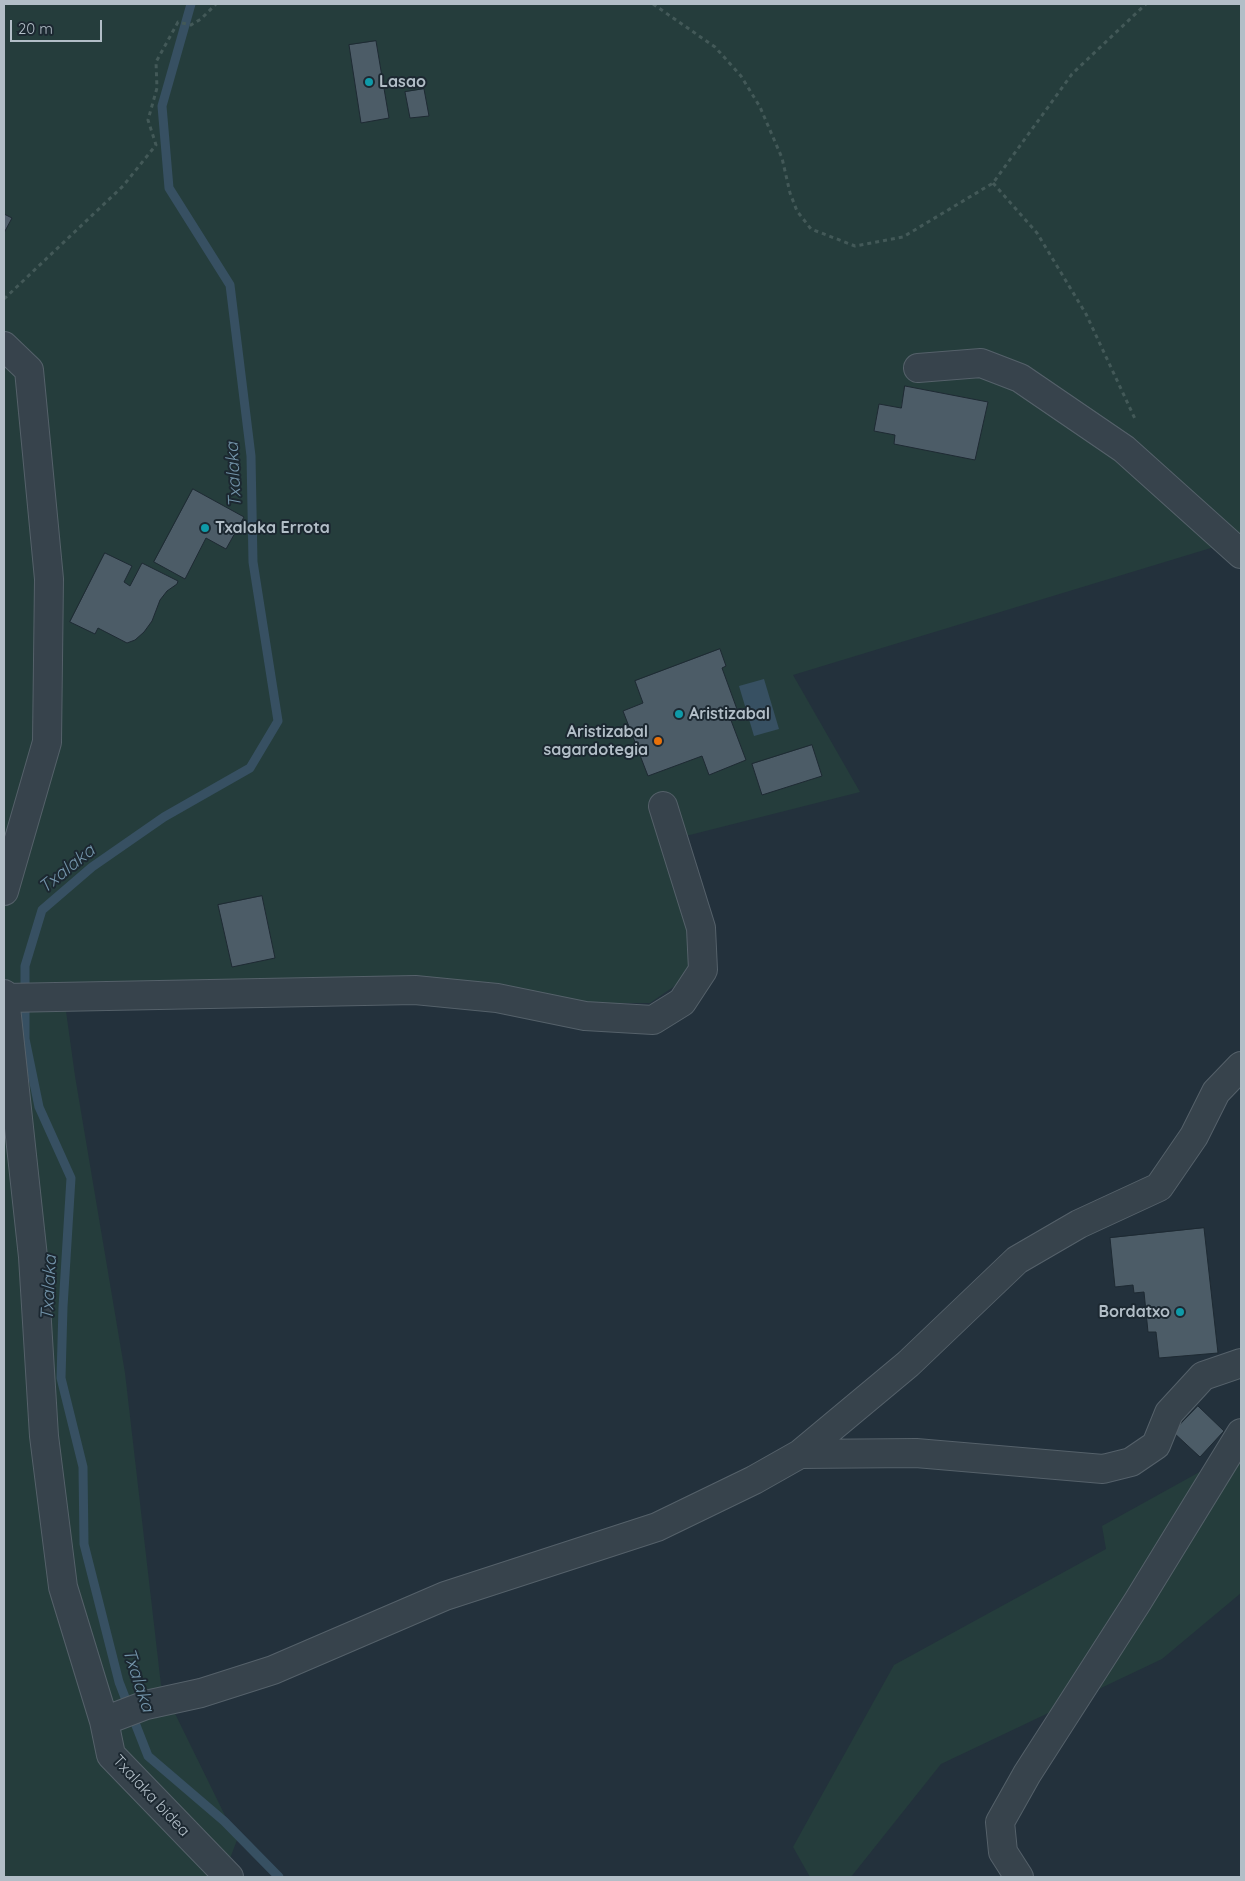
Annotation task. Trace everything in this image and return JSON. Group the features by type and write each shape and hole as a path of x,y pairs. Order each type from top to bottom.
{"street":[{"path":"4,346 29,370 49,579 47,742 4,891"},
{"path":"918,368 981,363 1020,378 1124,449 1241,554"},
{"path":"8,996 44,997 414,990 497,998 585,1016 653,1020 682,1002 702,970 701,928 663,806"},
{"name":"Txalaka bidea","path":"8,996 33,1257 44,1436 63,1587 124,1713 110,1755 229,1877"},
{"path":"124,1713 201,1693 273,1670 445,1596 657,1527 754,1480 800,1454 908,1364 1017,1260 1079,1224 1159,1187 1194,1136 1216,1092 1241,1066"},
{"path":"800,1454 916,1453 1103,1469 1131,1462 1156,1445 1170,1413 1203,1376 1241,1363"},
{"path":"1019,1877 1002,1852 1000,1822 1027,1774 1138,1601 1241,1433"}],"path":[{"path":"4,299 123,186 156,145 148,120 157,88 156,62 178,22 191,25 201,20 216,4"},
{"path":"653,4 715,47 741,76 760,107 782,158 790,193 797,211 811,229 855,246 903,237 993,183 1072,74 1146,4"},
{"path":"993,183 1037,233 1086,314 1138,426"}],"green space":[{"path":"4,4 1241,4 1241,560 1224,544 793,675 860,792 662,842 694,955 679,983 650,1003 65,1004 75,1076 125,1373 161,1685 237,1840 223,1877 4,1877"},
{"path":"1241,1449 1241,1593 1162,1659 941,1764 851,1877 810,1877 793,1847 894,1665 1106,1549 1102,1526"}],"water":[{"path":"764,679 779,729 754,736 739,686"}],"building":[{"name":"Lasao","path":"376,41 389,118 361,123 349,45"},
{"path":"424,89 429,116 410,118 405,92"},
{"path":"4,214 12,218 4,233"},
{"path":"905,386 988,402 975,460 894,444 895,435 874,431 879,404 901,408"},
{"name":"Txalaka Errota","path":"193,489 244,517 226,549 206,538 185,579 154,562"},
{"path":"105,553 132,566 124,582 130,586 142,563 178,581 160,600 152,621 144,632 135,640 127,643 98,628 95,634 70,622"},
{"name":"Aristizabal","path":"720,649 726,666 722,668 738,712 729,715 746,760 709,775 702,756 648,776 623,711 643,703 635,681"},
{"path":"812,745 822,776 762,795 752,764"},
{"path":"262,896 275,958 232,967 218,905"},
{"name":"Bordatxo","path":"1204,1228 1218,1353 1159,1358 1156,1332 1148,1332 1144,1292 1134,1293 1133,1285 1115,1287 1110,1238"},
{"path":"1198,1406 1224,1431 1200,1457 1173,1432"}],"waterway":[{"name":"Txalaka","path":"191,4 162,106 169,188 230,285 251,456 253,562 278,721 250,768 164,817 92,867 42,910 25,966 25,1039 39,1107 71,1178 63,1307 61,1378 83,1467 84,1544 119,1682 148,1756 224,1821 279,1877"}],"place":[{"name":"Lasao","path":"369,82"},
{"name":"Txalaka Errota","path":"205,528"},
{"name":"Aristizabal","path":"679,714"},
{"name":"Aristizabal sagardotegia","path":"658,741"},
{"name":"Bordatxo","path":"1180,1312"}]}
